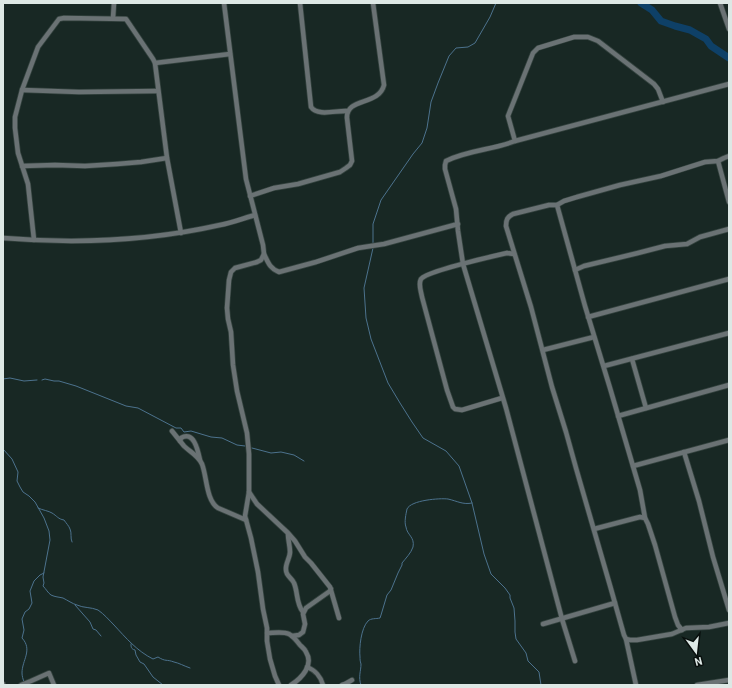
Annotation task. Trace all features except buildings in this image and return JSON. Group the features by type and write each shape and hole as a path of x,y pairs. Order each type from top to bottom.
{"street":[{"path":"113,18 114,3"},
{"path":"224,3 246,179 264,254 270,267 280,272 358,248 384,244 458,224"},
{"path":"300,3 311,107 313,110 319,112 347,111"},
{"path":"250,196 274,188 340,172 350,165 352,161 347,111 355,104 378,95 383,89 384,85 373,3"},
{"path":"720,3 729,29"},
{"path":"34,240 28,184 18,153 14,128 15,117 22,90 38,47 59,19 64,18 124,18 128,20 155,63 167,158 182,233"},
{"path":"515,141 508,116 533,53 538,48 574,37 588,37 598,41 654,84 663,102"},
{"path":"155,63 230,54"},
{"path":"575,661 562,619 506,408 463,264 456,209 445,169 446,161 466,153 500,146 729,84"},
{"path":"22,90 79,92 158,91"},
{"path":"636,685 626,639 552,387 531,307 506,226 506,221 508,216 513,214 549,205 557,205 577,197 620,185 661,176 705,162 718,161 729,156"},
{"path":"22,166 85,166 141,162 167,158"},
{"path":"718,161 729,202"},
{"path":"557,205 588,317 604,366 640,490 645,518 655,545 675,617 682,630"},
{"path":"3,238 83,241 148,237 182,233 222,225 255,215"},
{"path":"575,270 584,266 665,246 687,244 700,237 729,229"},
{"path":"502,398 459,410 453,407 422,297 420,282 422,277 428,274 507,253 514,254"},
{"path":"264,254 261,260 235,268 231,272 227,308 237,391 249,448 249,492 245,511 246,520 258,572 270,659 279,685"},
{"path":"588,317 729,279"},
{"path":"604,366 729,332"},
{"path":"543,350 594,337"},
{"path":"632,359 646,408"},
{"path":"618,416 729,385"},
{"path":"172,431 188,450 200,460"},
{"path":"180,441 181,438 187,436 194,442 214,505 246,520"},
{"path":"633,466 729,440"},
{"path":"684,452 729,610"},
{"path":"249,492 257,504 288,533 331,589 339,618"},
{"path":"594,529 640,517 645,518"},
{"path":"288,533 290,555 287,562 286,572 287,575 294,581 305,624 303,632 299,635 292,636"},
{"path":"303,612 331,589"},
{"path":"544,624 615,603"},
{"path":"626,639 637,640 672,634 686,628 709,627 729,623"},
{"path":"267,633 288,634 292,636 306,651 309,662 304,674 299,680 291,685"},
{"path":"307,667 314,671 322,681 323,685"},
{"path":"21,685 49,673 54,685"},
{"path":"342,685 352,680"},
{"path":"697,685 729,680"}],"waterway":[{"path":"373,243 373,224 381,200 422,143 427,128 431,102 449,56 456,48 468,47 475,43 496,3"},
{"path":"641,3 652,10 661,21 690,30 706,39 711,46 729,58"},
{"path":"373,248 364,288 366,318 371,339 388,383 423,438 446,451 459,466 472,503 484,554 491,574 510,595 514,608 516,639 526,653 528,661 539,672 541,685"},
{"path":"3,379 10,378 24,381 37,380"},
{"path":"42,380 59,381 76,386 126,406 138,408 176,428 181,428 184,432 191,431 211,437 222,438 237,445 245,446"},
{"path":"252,448 271,453 281,452 294,455 304,461"},
{"path":"3,449 12,459 18,472 17,481 20,487 23,492 35,502 49,531 50,540 43,577 43,586 48,592 51,595 63,598 79,606 98,610 127,639 147,656 153,659 158,657 176,662 190,668"},
{"path":"361,685 360,649 364,628 369,620 380,618 387,595 391,590 402,563 413,547 412,538 405,525 407,509 414,504 433,499 448,499 463,503 472,503"},
{"path":"38,508 51,512 64,520 71,531 72,542"},
{"path":"24,682 22,668 27,647 22,638 24,630 22,619 32,603 30,591 34,581 44,573"},
{"path":"75,605 90,622 93,629 96,630 101,636"},
{"path":"131,644 140,662 144,664 153,677 163,685"}]}
